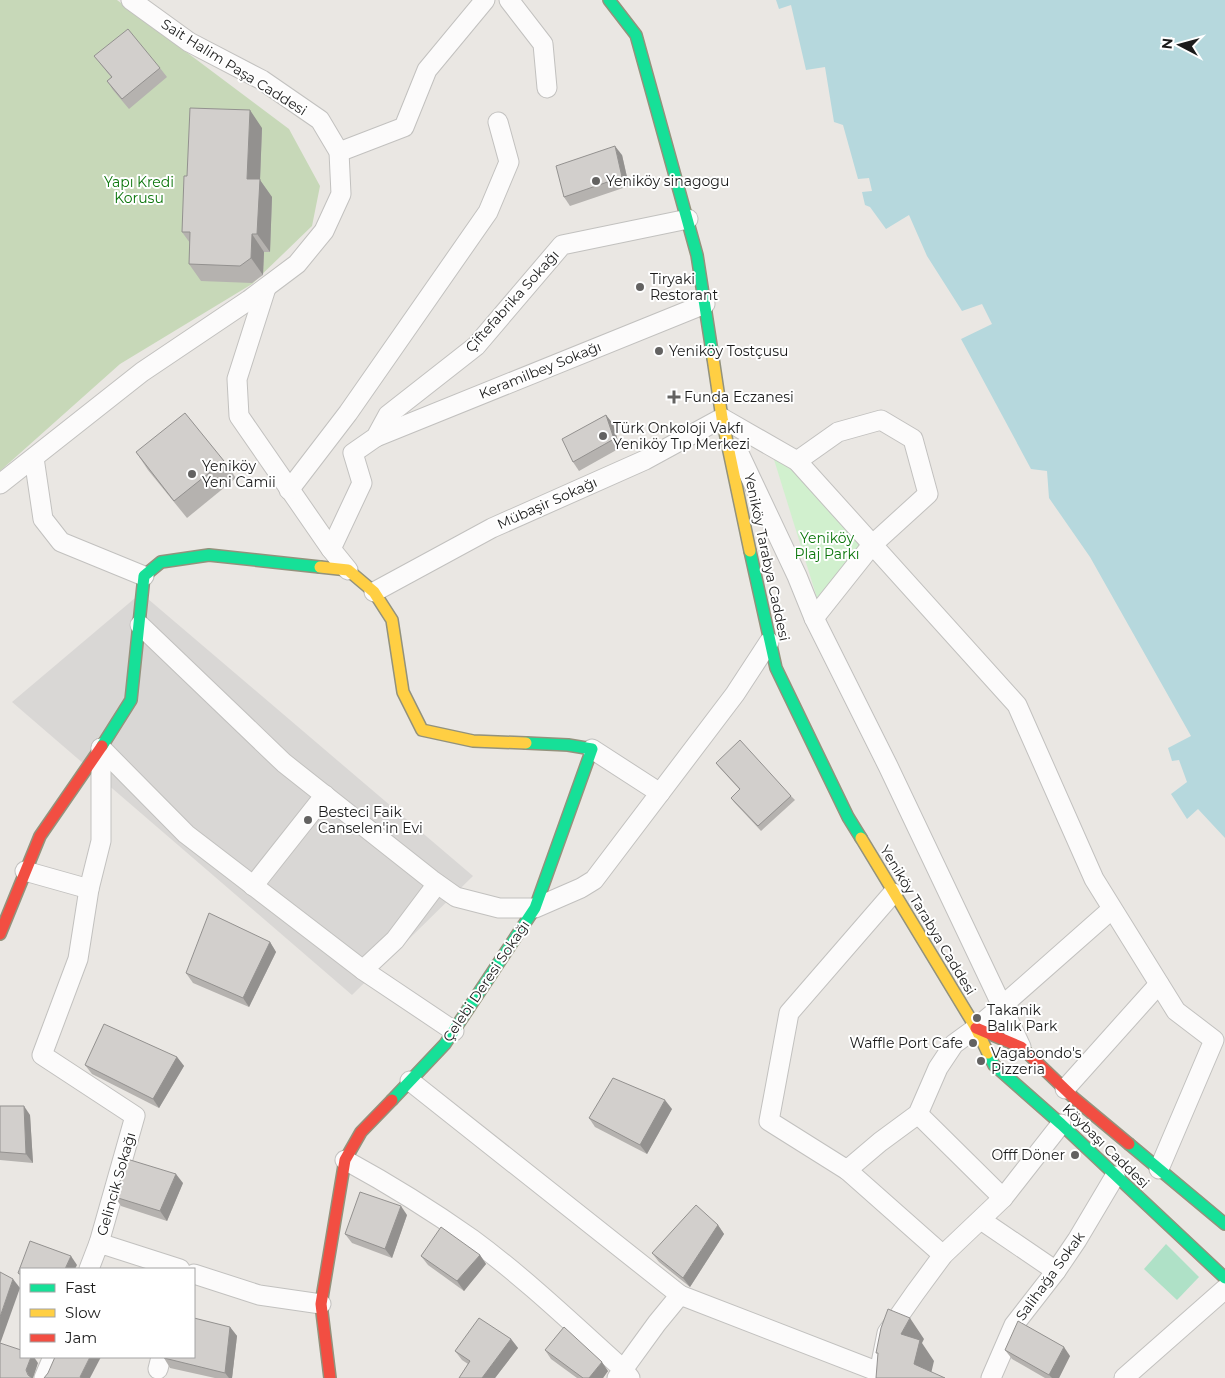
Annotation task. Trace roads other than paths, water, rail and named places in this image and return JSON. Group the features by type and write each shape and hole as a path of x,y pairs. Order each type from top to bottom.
{"main road":[{"name":"Yeniköy Tarabya Caddesi","path":"609,0 636,35 698,255 722,418 776,668 848,817 976,1028"},
{"path":"0,934 40,836 131,700 144,576 161,562 209,555 348,570 374,592 392,620 403,692 422,730 473,741 568,745 592,749 535,908"},
{"name":"Çelebi Deresi Sokağı","path":"330,1378 321,1304 345,1160 361,1132 445,1044 535,908"},
{"path":"976,1028 1021,1047 1090,1111 1126,1160 1159,1169 1225,1224"},
{"name":"Köybaşı Caddesi","path":"976,1028 994,1065 1061,1124 1126,1160 1225,1278"},
{"path":"1061,1124 1090,1111"}],"street":[{"name":"Sait Halim Paşa Caddesi","path":"0,484 142,372 266,288 297,264 324,231 341,194 339,152 320,120 262,80 189,42 131,0"},
{"path":"339,152 404,127 427,70 485,0"},
{"path":"509,0 543,44 547,88"},
{"path":"289,490 348,413 488,212 509,162 498,122"},
{"name":"Çiftefabrika Sokağı","path":"353,453 376,437 388,415 476,346 562,245 688,219"},
{"path":"266,288 237,379 239,416 330,549 348,570"},
{"name":"Keramilbey Sokağı","path":"376,437 705,304"},
{"path":"722,418 797,460 1017,706 1094,879 1176,1011 1214,1040 1159,1169"},
{"path":"722,418 797,576 814,618 888,766 1021,1047"},
{"name":"Mübaşir Sokağı","path":"374,592 492,528 645,460 722,418"},
{"path":"797,460 838,432 881,420 913,439 928,494 872,545 814,618"},
{"path":"320,450 353,453 362,483 330,549"},
{"path":"34,458 43,519 61,542 144,576"},
{"path":"140,625 284,763 437,884 456,896 500,908 535,908"},
{"name":"Çelebi Deresi Sokağı","path":"535,908 581,888 594,880 735,694 769,642"},
{"path":"100,748 186,834 363,970 454,1031"},
{"path":"25,872 89,889 102,841 100,748"},
{"path":"592,749 660,793"},
{"path":"253,886 325,795"},
{"path":"363,970 395,940 437,884"},
{"name":"Gelincik Sokağı","path":"89,889 78,959 42,1055 135,1116 99,1243"},
{"path":"893,893 789,1013 769,1121 847,1170 943,1255"},
{"path":"847,1170 880,1142 918,1114 938,1068 954,1044 1002,1006 1112,909"},
{"path":"1065,1089 1159,984"},
{"path":"410,1080 680,1295 878,1375 887,1333 943,1255 1003,1198 1061,1124"},
{"path":"918,1114 1003,1198"},
{"path":"345,1160 415,1200 473,1240 520,1278 623,1375 680,1295"},
{"name":"Salihağa Sokak","path":"991,1378 1014,1325 1056,1271 1126,1160"},
{"path":"981,1220 1056,1271"},
{"path":"89,1268 99,1243 177,1268"},
{"path":"195,1274 259,1295 321,1304"},
{"path":"1124,1378 1225,1289"},
{"path":"44,1378 53,1358"}],"water":[{"path":"776,0 1225,0 1225,838 1198,809 1187,819 1171,794 1187,782 1179,760 1172,761 1168,748 1191,736 1090,557 1049,498 1047,471 1031,469 961,339 992,324 982,304 962,311 927,256 909,215 886,229 870,207 865,205 862,192 872,191 869,178 858,179 843,125 834,122 825,67 806,70 791,5 779,9"}],"place":[{"name":"Yeniköy sinagogu","path":"596,181"},
{"name":"Tiryaki Restorant","path":"640,287"},
{"name":"Yeniköy Tostçusu","path":"659,351"},
{"name":"Funda Eczanesi","path":"674,397"},
{"name":"Türk Onkoloji Vakfı Yeniköy Tıp Merkezi","path":"603,436"},
{"name":"Yeniköy Yeni Camii","path":"192,474"},
{"name":"Besteci Faik Canselen'in Evi","path":"308,820"},
{"name":"Takanik Balık Park","path":"977,1018"},
{"name":"Waffle Port Cafe","path":"973,1043"},
{"name":"Vagabondo's Pizzeria","path":"981,1061"},
{"name":"Offf Döner","path":"1075,1155"}],"park label":[{"name":"Yapı Kredi Korusu","path":"139,190"},
{"name":"Yeniköy Plaj Parkı","path":"827,546"}]}
